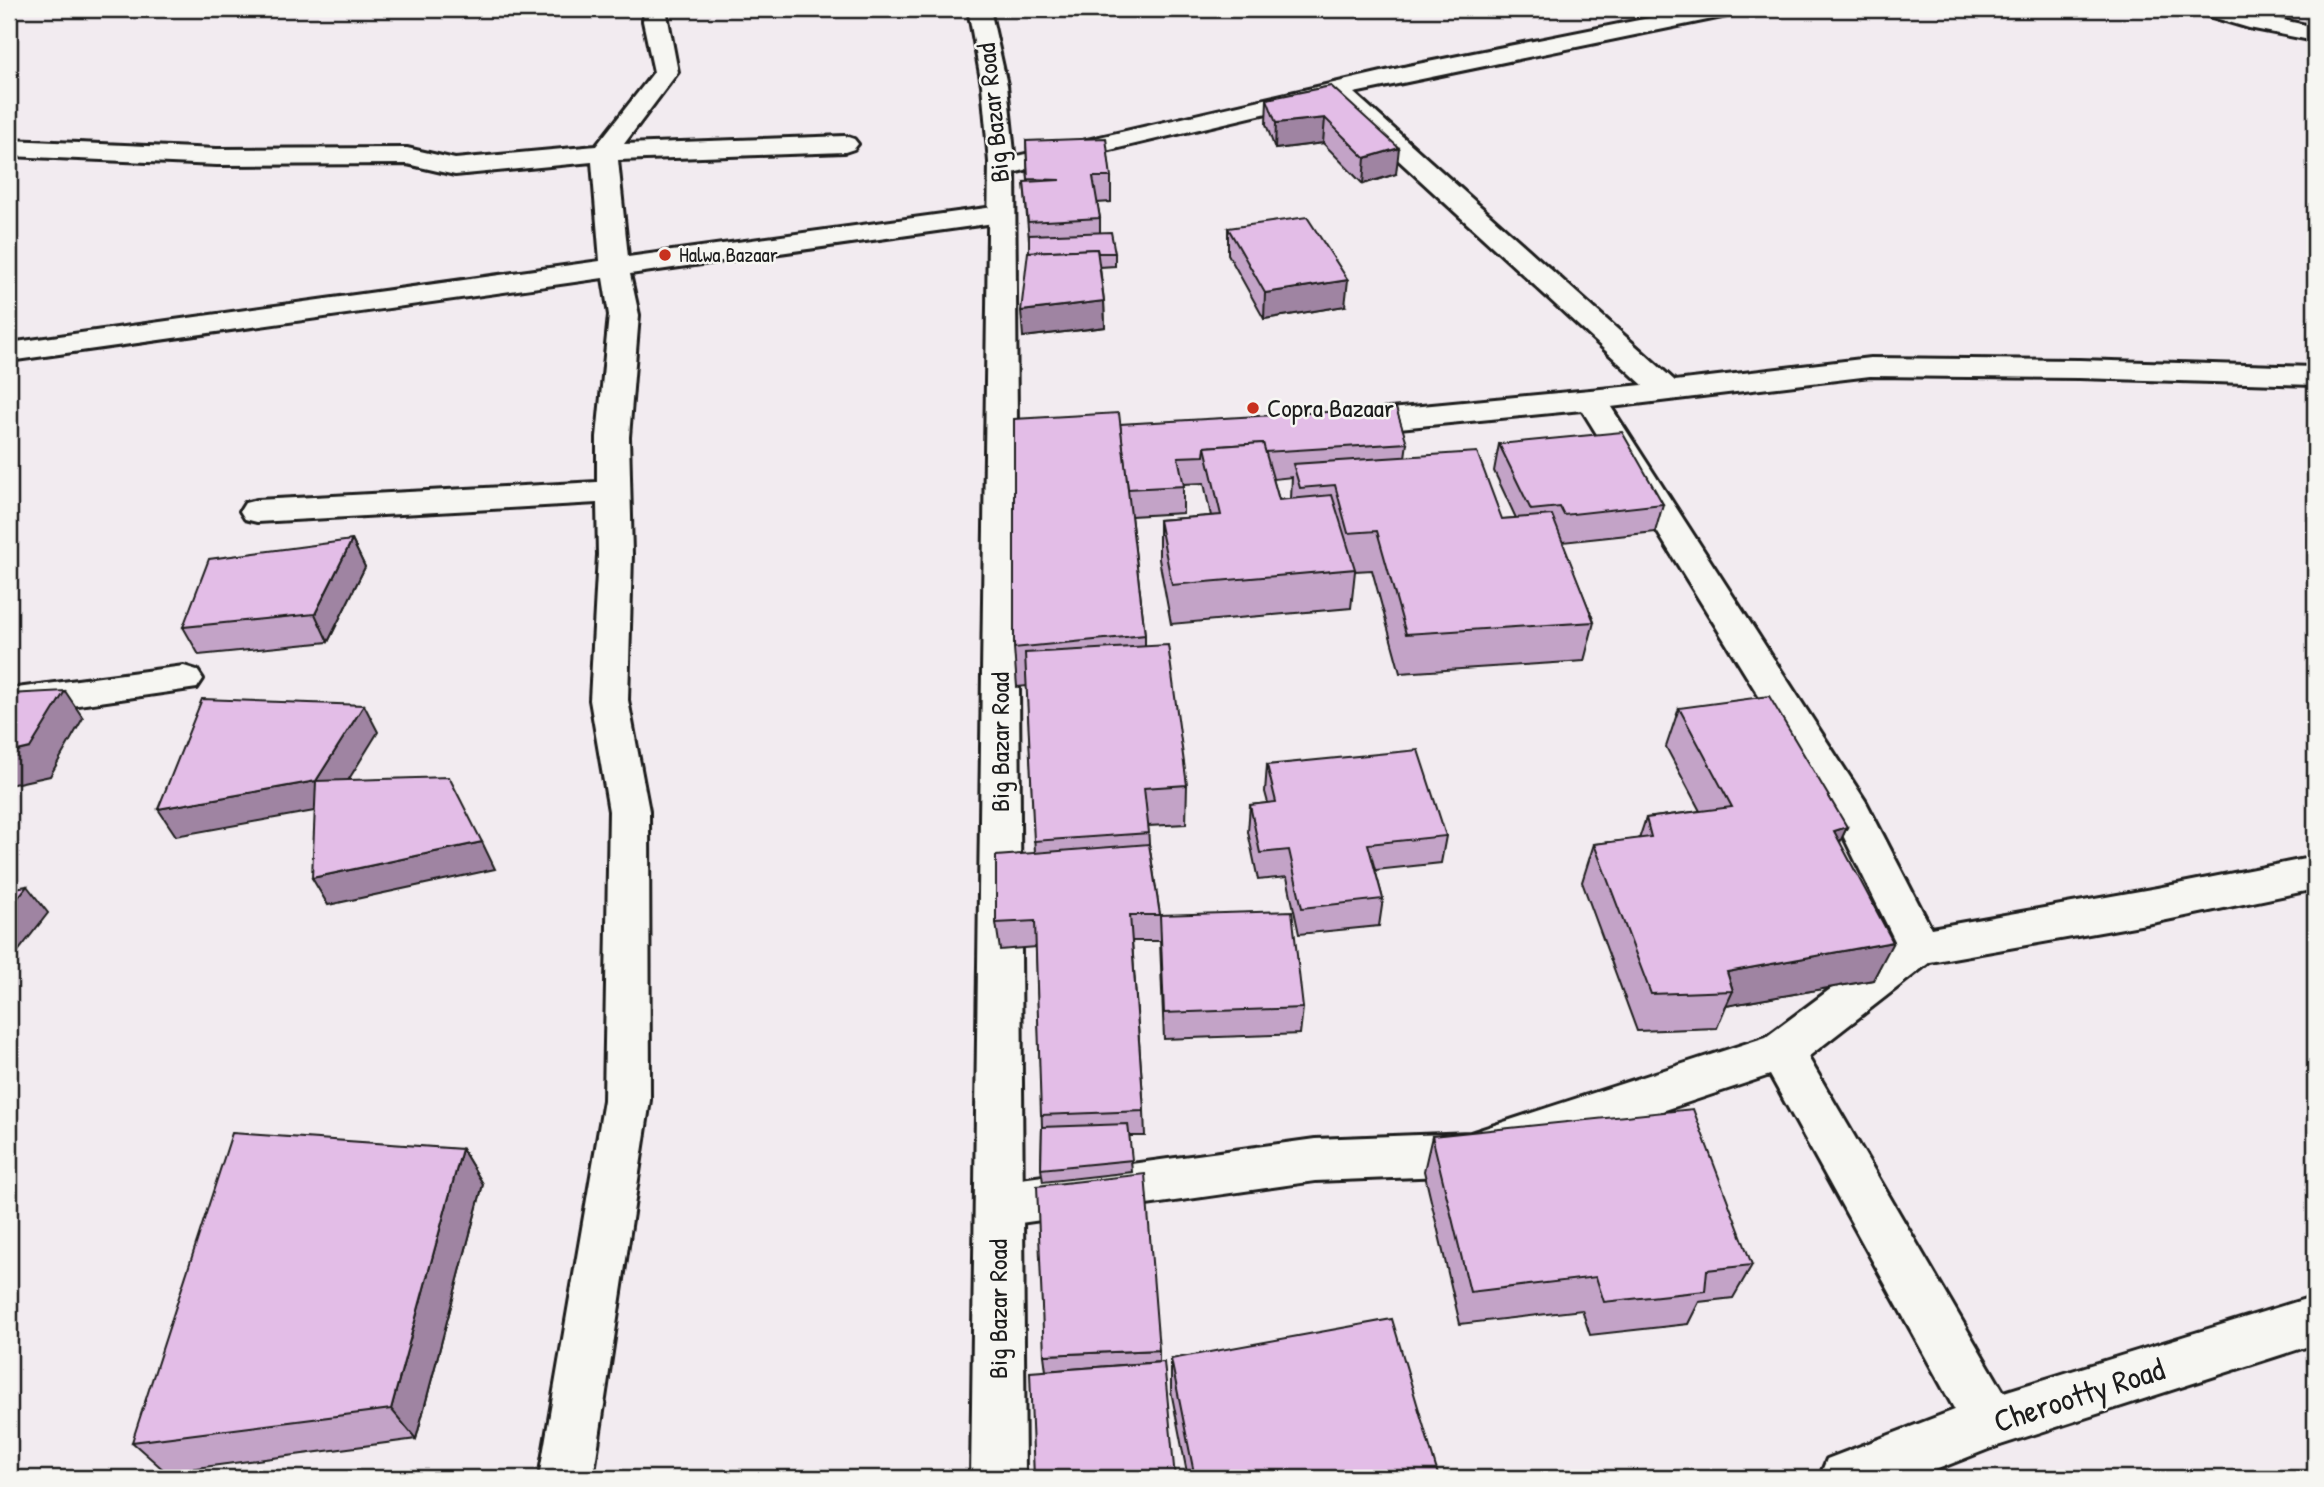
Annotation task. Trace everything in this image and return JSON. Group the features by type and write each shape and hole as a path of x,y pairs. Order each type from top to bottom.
{"street":[{"path":"566,1478 627,1100 629,811 609,700 615,555 613,438 624,315 615,268 604,153 666,72 655,9"},
{"name":"Big Bazar Road","path":"979,9 989,48 1004,167 1001,214 1014,447 999,1204 998,1478"},
{"path":"1004,167 1408,73 1727,9"},
{"path":"2210,9 2249,21 2315,34"},
{"path":"1337,91 1667,390"},
{"path":"9,148 217,157 407,156 455,167 604,153 845,144"},
{"path":"9,352 1001,214"},
{"path":"1321,425 1591,400 1870,367 2079,369 2315,376"},
{"path":"1591,400 1852,813 1919,947"},
{"path":"257,511 614,492"},
{"path":"9,702 184,679"},
{"path":"999,1204 1315,1160 1470,1154 1781,1052 1919,947 2157,905 2315,873"},
{"path":"1781,1052 1991,1422"},
{"name":"Cherootty Road","path":"1850,1478 1991,1422 2315,1320"}],"building":[{"path":"1331,86 1399,148 1365,158 1325,118 1276,123 1267,99"},
{"path":"1106,138 1111,177 1093,177 1100,218 1028,222 1024,182 1060,180 1028,179 1026,141"},
{"path":"1307,217 1348,280 1265,293 1228,228"},
{"path":"1111,232 1115,253 1098,253 1097,249 1029,252 1029,235"},
{"path":"1097,249 1104,301 1021,311 1028,252"},
{"path":"1396,408 1407,443 1265,452 1263,443 1205,447 1204,456 1178,457 1184,486 1128,489 1120,424"},
{"path":"1119,413 1145,635 1014,648 1014,419"},
{"path":"1622,432 1663,504 1564,515 1560,507 1531,510 1499,444"},
{"path":"1263,443 1279,500 1332,495 1355,569 1172,585 1159,520 1221,515 1205,447"},
{"path":"1477,452 1502,519 1552,515 1594,622 1406,634 1377,531 1348,533 1335,485 1300,488 1293,464"},
{"path":"352,540 315,614 183,627 209,559"},
{"path":"1168,645 1187,785 1144,788 1149,833 1034,841 1025,653"},
{"path":"65,691 30,748 9,753 9,694"},
{"path":"1769,696 1847,827 1834,831 1893,942 1727,972 1733,991 1651,994 1594,844 1651,837 1646,818 1732,807 1679,708"},
{"path":"202,699 364,705 316,781 158,809"},
{"path":"1418,750 1446,836 1368,844 1383,899 1302,908 1289,850 1260,853 1250,805 1276,802 1267,765"},
{"path":"449,777 482,842 312,878 316,781"},
{"path":"1149,844 1160,915 1130,915 1144,1111 1041,1115 1035,921 996,923 996,856"},
{"path":"27,886 9,909 9,889"},
{"path":"1292,911 1303,1008 1164,1013 1160,915"},
{"path":"1693,1109 1752,1265 1707,1270 1705,1291 1604,1302 1596,1277 1470,1292 1432,1136"},
{"path":"1128,1124 1132,1160 1041,1169 1042,1127"},
{"path":"232,1133 462,1149 391,1409 132,1442"},
{"path":"1145,1174 1159,1350 1044,1355 1037,1186"},
{"path":"1392,1319 1439,1478 1195,1478 1171,1359"},
{"path":"1164,1362 1175,1478 1034,1478 1030,1372"}],"place":[{"name":"Halwa Bazaar","path":"665,255"},
{"name":"Copra Bazaar","path":"1253,408"}]}
